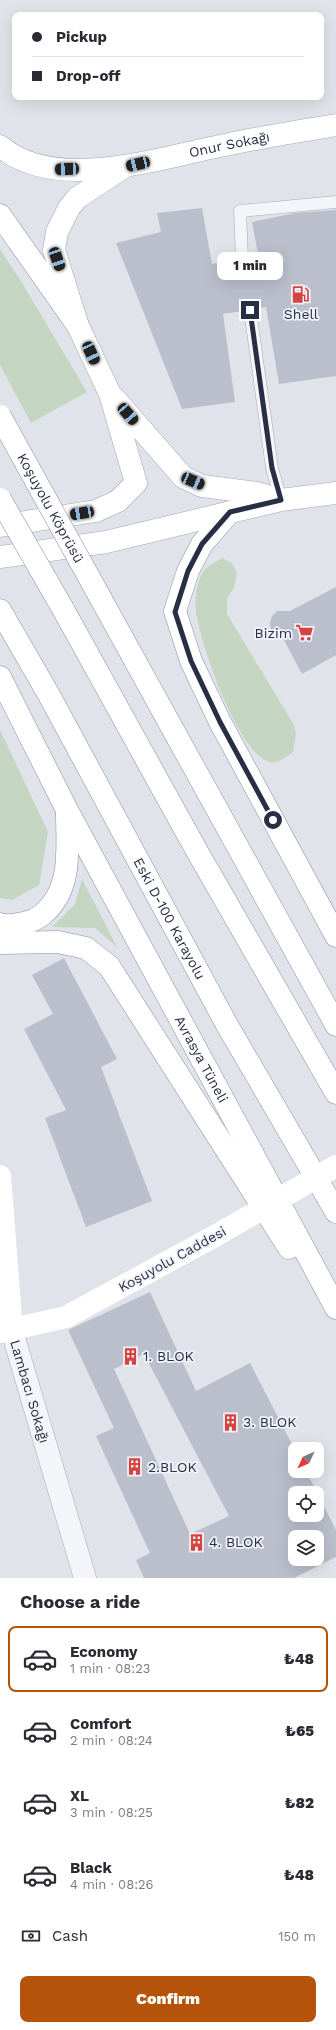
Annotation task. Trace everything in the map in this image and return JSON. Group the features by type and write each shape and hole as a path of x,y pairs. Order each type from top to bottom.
{"main road":[{"name":"Onur Sokağı","path":"124,167 225,145 336,125"},
{"path":"0,146 11,156 53,170 124,167"},
{"path":"0,526 96,511 118,501 136,483 110,394 78,326 54,250 57,232 69,208 77,198 124,167"},
{"path":"0,215 78,326"},
{"path":"110,394 183,477 202,486 257,493 281,500"},
{"name":"Koşuyolu Köprüsü","path":"0,416 336,1025"},
{"path":"0,557 106,542 281,500 336,494"},
{"path":"0,499 63,609 198,853 336,1093"},
{"path":"230,512 202,544 188,571 175,612 191,661 220,722 336,936"},
{"name":"Eski D-100 Karayolu","path":"3,616 49,695 227,1025 336,1212"},
{"name":"Avrasya Tüneli","path":"0,677 67,810 336,1308"},
{"path":"0,924 6,926 34,921 54,905 65,880 67,859 67,810"},
{"path":"0,943 58,942 86,948 109,966 336,1322"},
{"name":"Koşuyolu Caddesi","path":"6,1332 66,1317 145,1276 336,1166"},
{"name":"Lambacı Sokağı","path":"0,1176 6,1332"}],"street":[{"name":"Lambacı Sokağı","path":"6,1332 85,1578"}],"lane":[{"path":"242,258 240,212 336,202"},
{"path":"250,310 272,468 281,500"}],"green space":[{"path":"0,249 87,392 31,423 0,365"},
{"path":"222,558 232,563 237,573 234,587 227,599 227,614 294,725 296,734 293,752 282,760 276,762 269,762 257,754 245,739 223,697 200,632 196,606 196,594 199,582 203,572 209,566"},
{"path":"0,730 48,832 39,885 12,900 0,898"},
{"path":"82,879 117,947 95,928 52,927 75,904"}],"building":[{"path":"202,208 212,264 235,259 238,264 242,265 248,262 249,256 258,254 252,222 295,213 336,210 336,376 279,384 266,307 257,309 253,303 249,303 243,307 243,311 223,314 235,402 182,409 116,243 161,232 157,213"},
{"name":"Bizim","path":"336,587 336,655 302,674 283,638 277,636 271,630 270,623 272,616 277,611 290,611"},
{"path":"64,958 117,1059 101,1067 152,1201 86,1227 45,1118 66,1110 24,1029 53,1014 32,975"},
{"path":"150,1292 196,1391 250,1363 291,1442 288,1442 288,1478 310,1478 314,1486 288,1486 288,1522 324,1522 324,1506 336,1530 336,1557 324,1563 324,1530 288,1530 288,1566 318,1566 294,1578 144,1578 136,1560 150,1553 96,1436 114,1428 68,1330","holes":["144,1354 229,1516 190,1534 114,1369"]}],"place":[{"name":"Shell","path":"301,294"},
{"name":"Bizim","path":"305,633"},
{"name":"1. BLOK","path":"130,1356"},
{"name":"3. BLOK","path":"230,1422"},
{"name":"2.BLOK","path":"135,1467"},
{"name":"4. BLOK","path":"196,1542"}],"route":[{"path":"250,310 272,468 281,500 230,512 202,544 188,571 175,612 191,661 220,722 273,820"}]}
